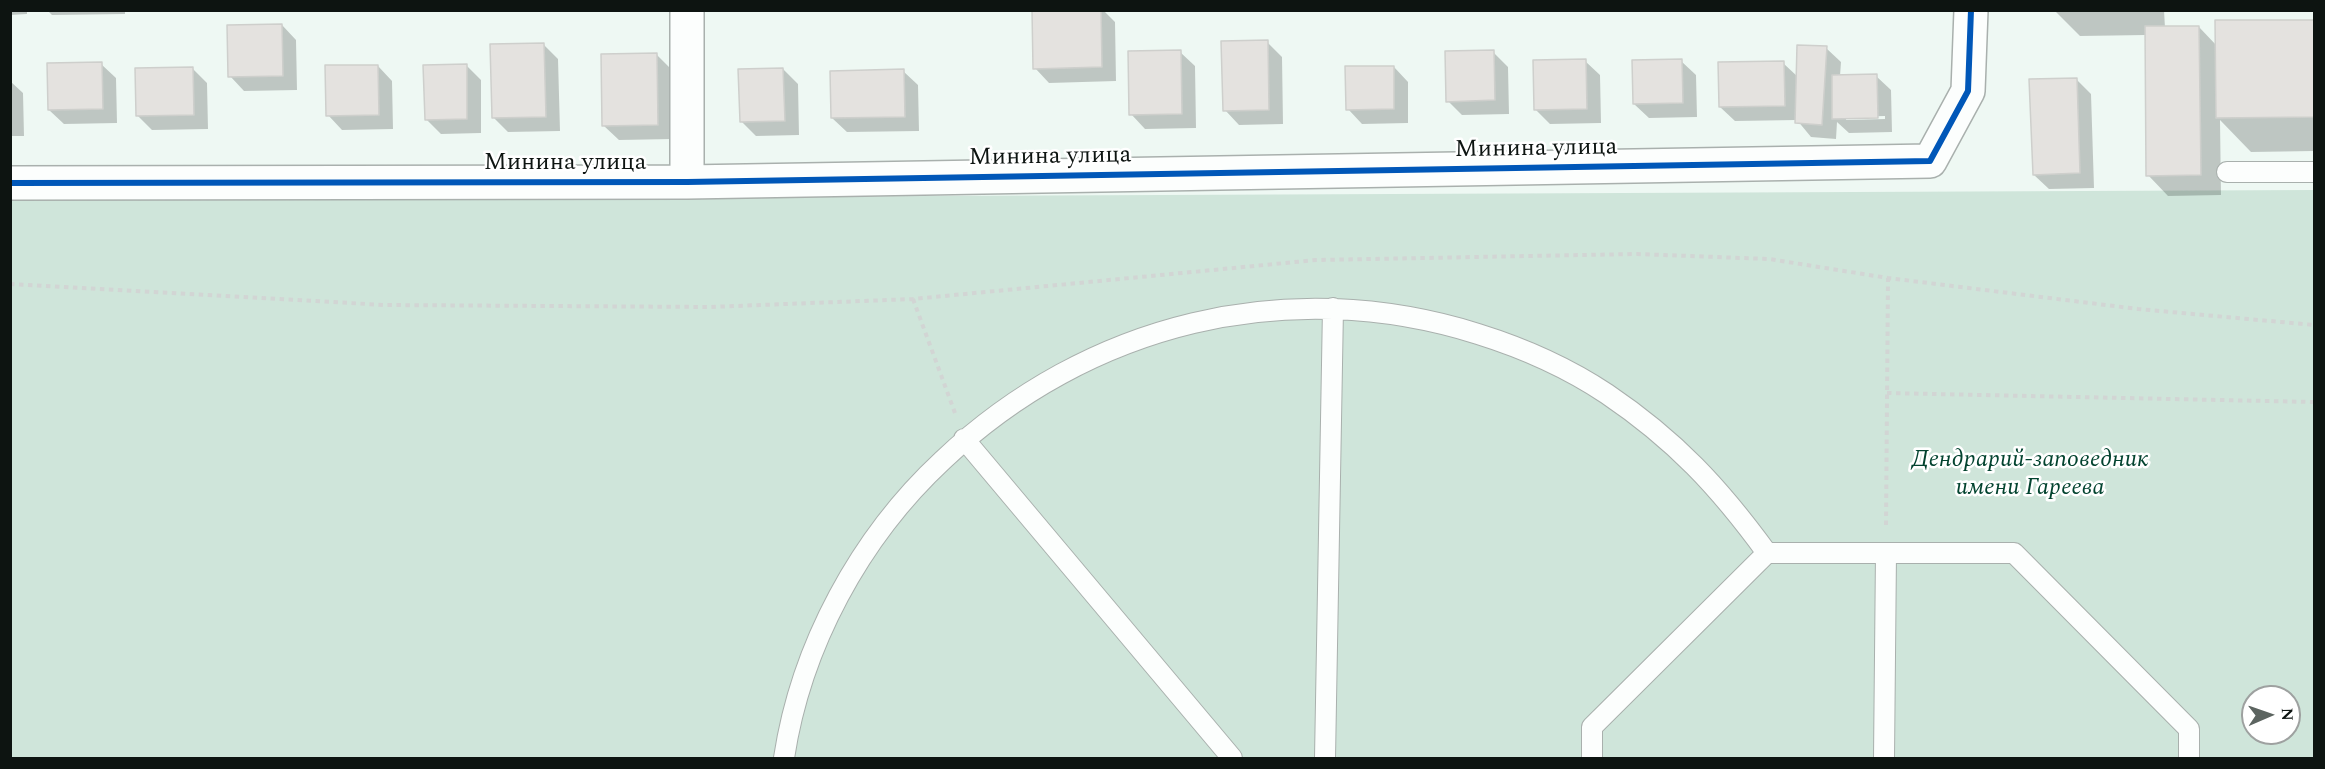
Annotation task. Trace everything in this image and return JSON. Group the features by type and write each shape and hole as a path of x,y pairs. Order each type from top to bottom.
{"street":[{"path":"687,10 687,182"},
{"name":"Минина улица","path":"10,183 687,182 1930,161 1968,91 1971,10"}],"lane":[{"path":"2227,172 2314,172"},
{"path":"1325,759 1333,308"},
{"path":"784,759 798,697 815,648 837,601 863,556 892,513 927,474 964,439 1004,408 1046,381 1090,358 1137,339 1184,324 1284,309 1333,308 1390,313 1447,324 1502,341 1554,364 1605,392 1651,426 1695,464 1733,506 1767,553"},
{"path":"964,439 1232,759"},
{"path":"1592,759 1592,728 1767,553 2014,553 2189,729 2189,759"},
{"path":"1884,759 1886,553"}],"path":[{"path":"10,284 385,305 710,307 913,299 1316,260 1636,254 1769,259 1888,278 2138,309 2314,325"},
{"path":"1886,553 1888,278"},
{"path":"913,299 964,439"},
{"path":"1887,393 2314,402"}],"green space":[{"name":"Дендрарий-заповедник имени Гареева","path":"2314,190 2314,758 11,758 10,200"}],"building":[{"path":"1032,10 1101,10 1102,67 1033,69"},
{"path":"2215,20 2314,20 2314,117 2216,118"},
{"path":"282,24 283,76 228,77 227,25"},
{"path":"2145,26 2199,26 2201,175 2146,176"},
{"path":"1268,40 1269,110 1223,111 1221,41"},
{"path":"544,43 546,117 492,118 490,44"},
{"path":"1797,45 1827,46 1822,125 1795,123"},
{"path":"1181,50 1182,114 1129,115 1128,51"},
{"path":"1494,50 1495,100 1446,102 1445,51"},
{"path":"657,53 658,125 602,126 601,54"},
{"path":"1586,59 1587,109 1534,110 1533,60"},
{"path":"1682,59 1683,103 1633,104 1632,60"},
{"path":"1784,61 1785,106 1719,107 1718,62"},
{"path":"102,62 103,109 48,110 47,63"},
{"path":"467,64 467,119 425,120 423,65"},
{"path":"325,65 378,65 379,115 326,116"},
{"path":"1345,66 1394,66 1394,109 1346,110"},
{"path":"193,67 194,115 136,116 135,68"},
{"path":"783,68 785,121 740,122 738,69"},
{"path":"904,69 905,117 831,118 830,71"},
{"path":"1877,74 1878,118 1832,119 1832,75"},
{"path":"2077,78 2080,173 2033,175 2029,79"}],"cycle path":[{"path":"10,183 687,182 1930,161 1968,91 1971,10"}]}
